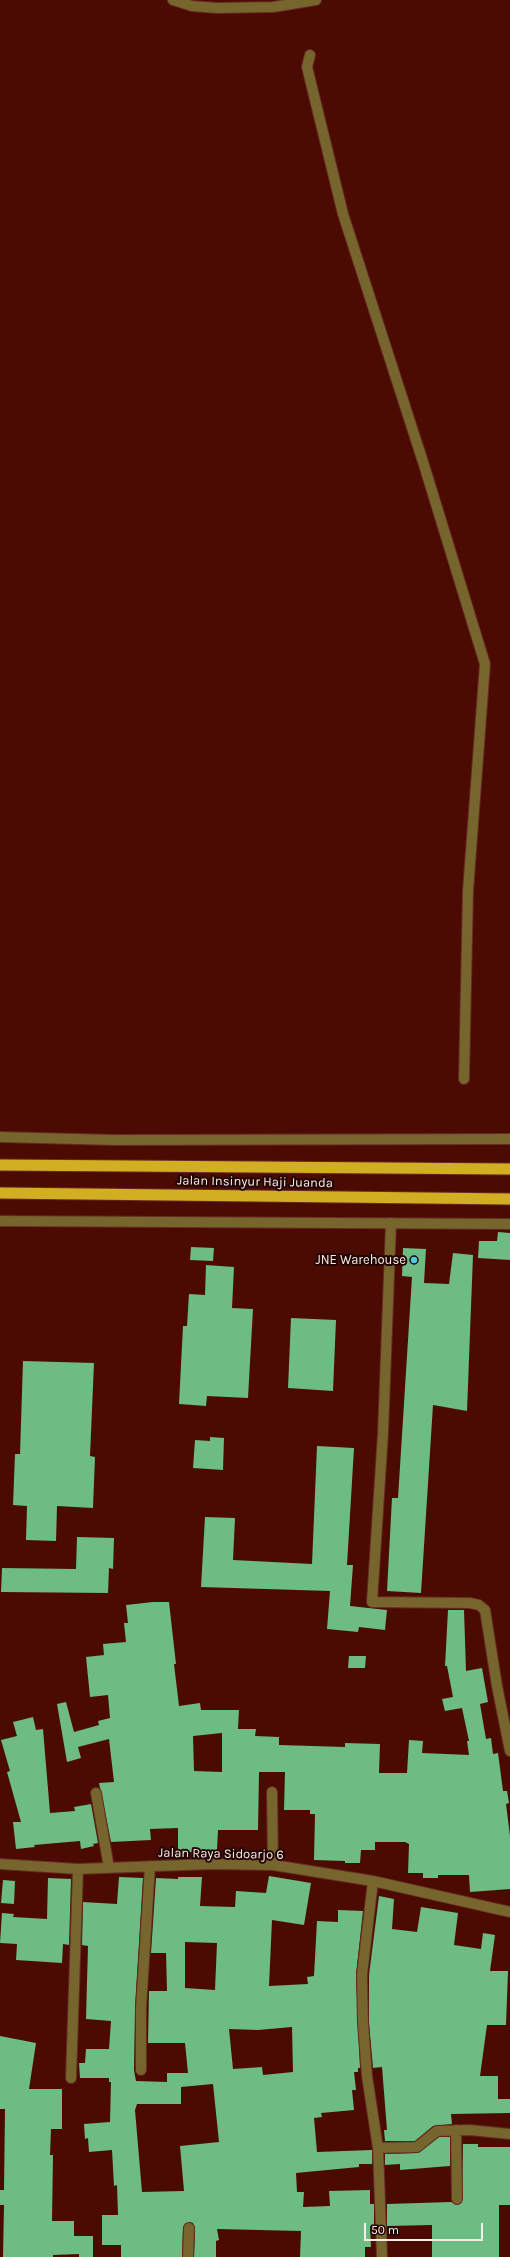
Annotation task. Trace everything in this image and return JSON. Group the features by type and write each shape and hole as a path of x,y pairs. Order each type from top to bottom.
{"highway":[{"name":"Jalan Insinyur Haji Juanda","path":"0,1165 510,1170"},
{"name":"Jalan Insinyur Haji Juanda","path":"0,1193 510,1200"}],"street":[{"path":"173,0 192,6 217,8 272,7 316,0"},
{"path":"310,55 307,67 343,214 429,480 485,664 468,891 464,1079"},
{"path":"0,1137 115,1140 510,1139"},
{"path":"0,1222 510,1224"},
{"path":"391,1223 383,1433 372,1602 470,1603 479,1605 485,1610 496,1686 510,1751"},
{"path":"96,1792 109,1868"},
{"path":"272,1792 273,1865"},
{"name":"Jalan Raya Sidoarjo 6","path":"0,1864 78,1869 150,1866 273,1865 373,1882 510,1912"},
{"path":"142,2070 141,2008 150,1866"},
{"path":"70,2078 78,1869"},
{"path":"373,1882 362,1976 363,2023 367,2076 378,2148 382,2257"},
{"path":"378,2148 417,2147 437,2131 456,2130 510,2134"},
{"path":"456,2130 457,2199"},
{"path":"188,2257 189,2228"}],"building":[{"path":"498,1232 510,1233 510,1260 478,1258 479,1241 497,1241"},
{"path":"191,1247 214,1248 213,1261 190,1260"},
{"path":"403,1248 426,1249 424,1283 449,1284 453,1253 473,1255 467,1411 433,1405 421,1593 387,1591 392,1498 398,1498 412,1277 402,1276"},
{"path":"206,1265 234,1267 232,1308 253,1309 248,1398 207,1396 206,1406 179,1404 183,1326 187,1326 189,1294 205,1295"},
{"path":"291,1318 336,1320 333,1391 288,1388"},
{"path":"23,1361 94,1363 90,1456 95,1457 93,1508 57,1506 56,1541 26,1540 27,1506 13,1505 15,1454 20,1454"},
{"path":"210,1437 224,1438 223,1470 193,1468 195,1440 210,1441"},
{"path":"317,1446 354,1448 347,1565 353,1565 350,1606 387,1610 385,1630 359,1627 358,1632 327,1629 330,1591 201,1587 205,1517 235,1518 233,1560 312,1564"},
{"path":"77,1537 114,1538 113,1569 109,1568 108,1593 1,1592 2,1568 76,1569"},
{"path":"169,1602 179,1706 200,1703 201,1710 239,1710 238,1729 256,1729 255,1736 279,1737 279,1745 345,1747 345,1743 380,1744 379,1773 407,1773 409,1740 423,1741 422,1753 469,1755 467,1741 469,1741 462,1708 445,1711 442,1699 453,1697 447,1666 445,1666 448,1610 464,1610 466,1671 482,1668 488,1702 480,1704 486,1739 491,1738 493,1754 498,1753 503,1791 507,1791 509,1803 506,1804 510,1836 510,1889 470,1892 469,1875 438,1875 438,1878 423,1878 423,1873 408,1873 409,1844 405,1842 375,1842 375,1850 361,1850 360,1863 314,1860 315,1814 310,1814 310,1810 284,1810 285,1772 259,1772 258,1830 218,1830 217,1850 178,1853 178,1828 150,1829 151,1840 111,1842 99,1783 114,1782 109,1739 78,1747 81,1758 67,1762 57,1704 66,1702 74,1732 99,1725 98,1721 110,1718 108,1695 90,1697 86,1657 104,1655 103,1644 126,1642 124,1623 128,1623 126,1605","holes":["222,1733 222,1772 194,1771 193,1736"]},
{"path":"349,1656 366,1656 365,1668 348,1668"},
{"path":"33,1717 36,1730 43,1729 50,1813 75,1811 74,1807 91,1804 98,1843 93,1844 94,1846 81,1849 80,1841 34,1845 35,1847 16,1849 13,1822 21,1822 7,1772 10,1771 1,1740 17,1736 13,1722"},
{"path":"269,1876 311,1883 304,1925 272,1920 269,1986 308,1984 307,1977 314,1976 317,1921 338,1922 338,1910 363,1911 356,1975 360,2068 358,2068 358,2072 354,2072 356,2090 352,2090 354,2110 321,2113 322,2117 314,2118 317,2152 372,2150 372,2164 359,2164 359,2167 296,2173 297,2192 304,2192 303,2207 330,2206 329,2191 370,2190 370,2204 374,2204 374,2226 370,2226 371,2247 365,2247 365,2257 300,2257 301,2231 217,2229 219,2240 216,2241 216,2257 194,2257 195,2228 193,2223 189,2222 183,2227 182,2257 121,2257 121,2245 102,2245 102,2215 118,2215 117,2185 114,2186 112,2150 89,2152 88,2138 85,2139 84,2124 110,2122 111,2082 109,2082 109,2078 80,2078 79,2063 85,2063 86,2049 109,2049 111,2021 86,2019 88,1946 82,1945 83,1902 117,1904 119,1877 143,1878 135,2008 134,2070 136,2081 167,2082 167,2073 188,2073 185,2043 148,2043 149,1991 167,1991 166,1953 151,1953 156,1878 178,1879 178,1877 202,1877 200,1906 235,1907 236,1891 266,1893","holes":["185,1942 217,1943 215,1990 185,1988","292,2027 293,2072 263,2075 262,2067 233,2069 229,2029 258,2030","213,2084 219,2142 180,2146 184,2191 142,2192 135,2110 137,2104 181,2104 181,2087"]},
{"path":"48,1878 71,1879 69,1945 63,1944 62,1963 16,1960 17,1944 0,1943 2,1913 14,1914 13,1917 47,1919"},
{"path":"3,1880 15,1881 14,1904 1,1903"},
{"path":"379,1896 394,1899 392,1929 417,1932 421,1907 458,1913 454,1945 481,1949 483,1933 495,1935 490,1971 508,1971 506,2025 487,2025 480,2076 498,2076 498,2099 510,2099 510,2113 451,2114 452,2124 433,2126 415,2141 385,2141 384,2130 387,2130 382,2067 373,2068 369,2023 369,1975"},
{"path":"0,2036 36,2043 29,2089 62,2089 62,2129 51,2129 50,2155 53,2155 52,2221 74,2221 74,2236 93,2236 93,2257 79,2257 79,2254 53,2255 53,2257 3,2257 4,2205 0,2205 0,2190 4,2190 5,2109 0,2109"},
{"path":"439,2137 450,2137 450,2166 400,2170 400,2164 385,2165 385,2154 418,2153"},
{"path":"463,2144 478,2144 478,2147 510,2147 510,2205 499,2205 499,2257 432,2257 432,2225 387,2226 387,2204 451,2202 457,2205 462,2202"}],"place":[{"name":"JNE Warehouse","path":"414,1260"}]}
